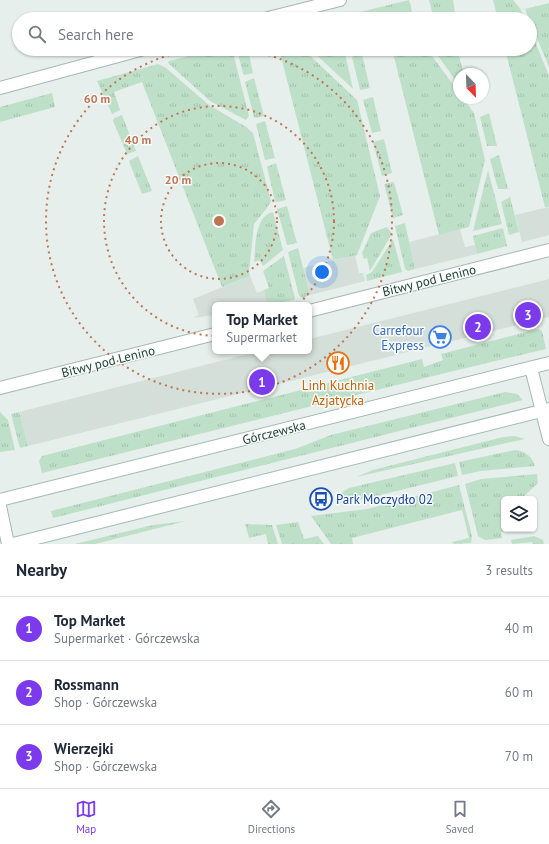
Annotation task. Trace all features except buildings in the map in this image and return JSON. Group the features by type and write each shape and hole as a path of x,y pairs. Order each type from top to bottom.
{"main road":[{"path":"292,12 340,0"},
{"path":"0,88 118,56"},
{"name":"Bitwy pod Lenino","path":"312,310 549,250"},
{"name":"Bitwy pod Lenino","path":"0,388 212,335"},
{"name":"Górczewska","path":"0,500 549,363"},
{"path":"531,368 545,410 549,439"},
{"path":"13,544 545,410"},
{"path":"0,506 8,544"}],"shaded area":[{"path":"549,207 549,235 522,242 515,215"},
{"path":"460,229 465,247 475,245 477,254 415,269 409,242"},
{"path":"355,255 359,273 363,273 365,281 310,295 303,268"},
{"path":"250,276 257,293 264,290 266,302 212,302 212,315 193,318 199,315 193,299"},
{"path":"549,279 549,317 28,446 19,412 248,354 312,354 312,338"}],"green space":[{"path":"409,0 412,12 360,12"},
{"path":"429,0 453,0 455,12 432,12"},
{"path":"493,0 513,0 522,12 496,12"},
{"path":"549,3 549,67 537,38 537,12 526,12 525,9"},
{"path":"537,46 549,76 549,207 545,207 507,56 537,56"},
{"path":"189,56 234,56 249,116 246,120 210,101 168,63 169,61"},
{"path":"239,56 249,56 253,73 243,74"},
{"path":"281,56 310,56 357,100 380,196 357,255 333,260"},
{"path":"318,56 346,56 353,89"},
{"path":"362,56 370,88 360,90 352,57"},
{"path":"394,56 432,56 453,85 453,104 467,104 474,113 485,160 469,227 439,235"},
{"path":"438,56 459,56 462,68 453,68 453,77"},
{"path":"158,64 166,68 209,105 246,127 253,133 271,201 254,224 249,272 250,276 222,287 142,82 114,92 120,110 112,114 97,81"},
{"path":"254,78 264,116 256,118 254,117 245,82"},
{"path":"52,93 55,107 0,122 0,107"},
{"path":"373,97 381,131 372,133 363,100"},
{"path":"489,113 497,146 487,146 480,117"},
{"path":"122,115 136,151 127,154 113,121 114,118"},
{"path":"265,121 275,158 265,160 256,124"},
{"path":"384,139 392,173 382,176 373,142"},
{"path":"499,155 508,189 498,189 490,159"},
{"path":"138,156 152,191 142,194 129,161"},
{"path":"276,163 286,200 277,202 275,201 267,167"},
{"path":"488,170 502,224 473,231"},
{"path":"394,182 403,215 393,218 384,184"},
{"path":"510,197 519,232 509,235 501,202"},
{"path":"287,206 297,243 287,245 277,209"},
{"path":"273,212 283,250 263,266 260,260 254,262 257,233 262,219"},
{"path":"405,223 415,269 408,271 405,269 395,226"},
{"path":"387,227 392,234 370,271 367,258 364,259 362,253 371,233"},
{"path":"503,228 507,246 477,254 473,236"},
{"path":"393,239 402,272 367,281 366,275 372,272"},
{"path":"298,248 310,295 302,298 299,296 288,252"},
{"path":"284,256 295,298 294,300 283,302 266,302 264,290 269,288 263,271"},
{"path":"538,329 542,331 546,349 42,473 39,461 42,456 422,359 424,367 443,360 441,354"},
{"path":"505,392 517,394 523,400 53,518 51,511 295,449 331,435"},
{"path":"0,412 8,420 15,450 0,452"},
{"path":"19,412 28,446 20,448 11,414"},
{"path":"515,436 525,439 356,477 373,470 503,437"},
{"path":"515,450 528,455 532,459 535,466 481,471 462,475 459,462"},
{"path":"455,463 458,476 364,499 337,503 336,496 349,488"},
{"path":"537,474 538,483 524,496 501,496 502,538 485,540 478,536 465,484 481,479"},
{"path":"459,485 472,536 471,543 454,544 452,542 469,538 462,510 352,538 353,544 331,544 311,516 367,509"},
{"path":"186,521 95,544 75,544 153,525"},
{"path":"298,522 304,539 318,536 324,544 282,544 276,525"},
{"path":"245,524 272,525 278,544 268,544 266,534 249,538"},
{"path":"534,536 543,540 544,544 533,544 532,542 512,544 511,540"}],"place":[{"name":"Wierzejki","path":"528,315"},
{"name":"Rossmann","path":"478,327"},
{"name":"Carrefour Express","path":"440,337"},
{"name":"Linh Kuchnia Azjatycka","path":"338,363"},
{"name":"Top Market","path":"262,382"},
{"name":"Park Moczydło 02","path":"321,499"}]}
